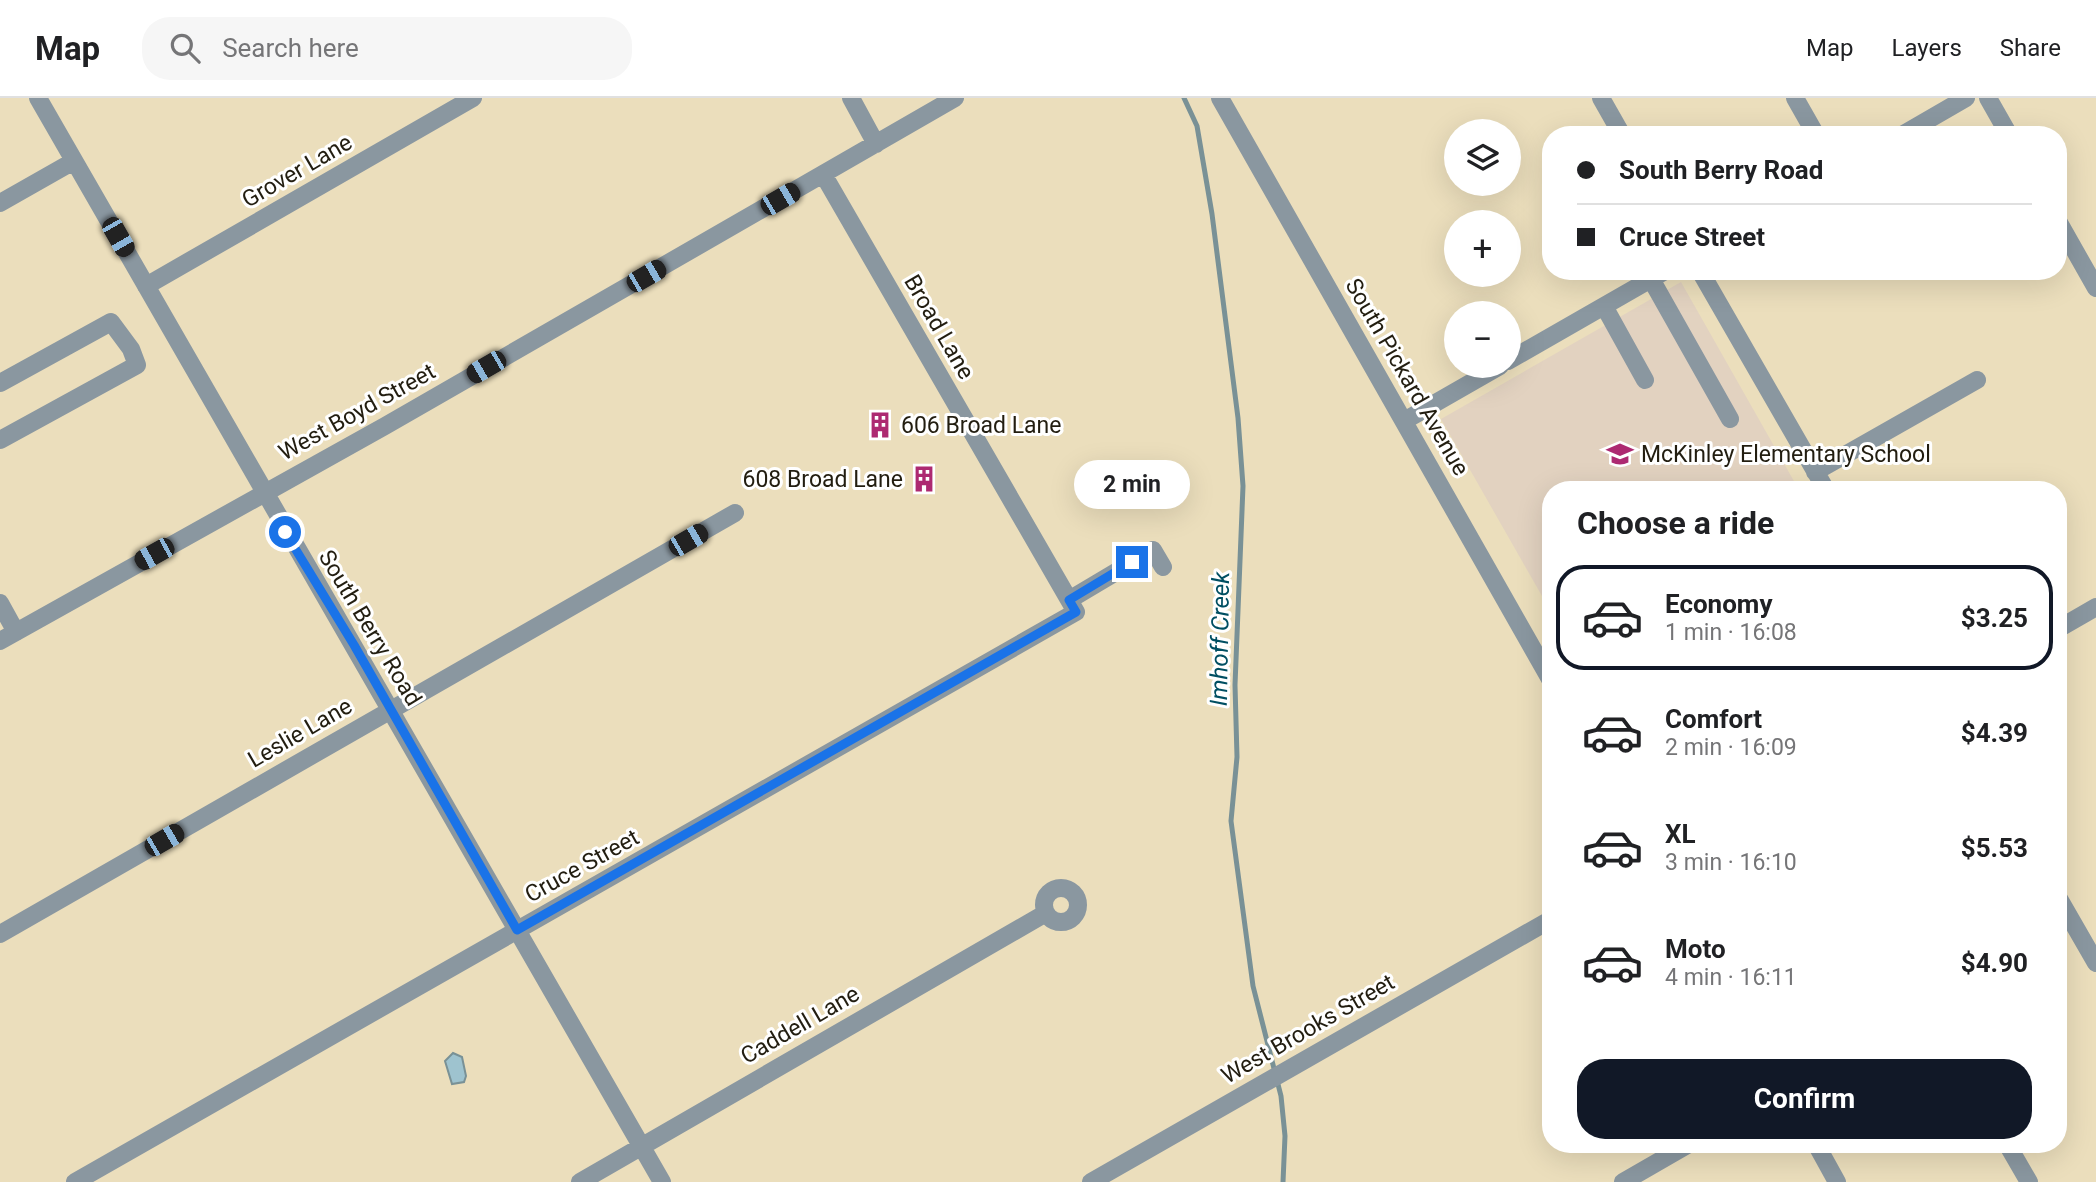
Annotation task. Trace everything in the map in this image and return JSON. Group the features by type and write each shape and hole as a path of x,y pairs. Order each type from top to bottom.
{"street":[{"name":"South Berry Road","path":"38,98 195,367 217,415 391,709 662,1182"},
{"name":"Grover Lane","path":"146,286 473,98"},
{"path":"851,98 876,144"},
{"name":"West Boyd Street","path":"0,641 955,98"},
{"name":"South Pickard Avenue","path":"1220,98 1542,665"},
{"path":"1601,98 1617,126"},
{"path":"1795,98 1811,126"},
{"path":"1918,126 1966,98"},
{"path":"1988,98 2004,126"},
{"path":"0,203 74,161"},
{"name":"Broad Lane","path":"823,174 1072,606"},
{"path":"2067,237 2096,288"},
{"path":"1521,354 1649,280"},
{"path":"1660,280 1730,419"},
{"path":"1705,280 1820,481"},
{"path":"1604,306 1645,380"},
{"path":"0,383 111,322 131,349 137,365 0,440"},
{"path":"1404,421 1479,378"},
{"path":"1815,472 1977,380"},
{"name":"Leslie Lane","path":"0,934 735,513"},
{"name":"Cruce Street","path":"75,1182 517,930 1072,606 1153,550 1163,567"},
{"path":"0,603 16,632"},
{"path":"2067,625 2093,615"},
{"name":"Caddell Lane","path":"580,1182 1046,913"},
{"path":"2067,913 2096,963"},
{"name":"West Brooks Street","path":"1091,1182 1542,925"},
{"path":"1623,1182 1673,1153"},
{"path":"1821,1153 1837,1182"},
{"path":"2012,1153 2029,1182"}],"shaded area":[{"name":"McKinley Elementary School","path":"1681,282 1794,481 1542,481 1542,596 1441,419 1513,378 1521,378 1521,373"}],"water":[{"path":"453,1053 462,1057 466,1076 464,1082 452,1084 445,1061"}],"waterway":[{"name":"Imhoff Creek","path":"1184,98 1197,126 1212,214 1238,418 1243,486 1235,685 1237,757 1231,821 1253,986 1281,1096 1285,1136 1283,1182"}],"place":[{"name":"606 Broad Lane","path":"880,425"},
{"name":"McKinley Elementary School","path":"1620,454"},
{"name":"608 Broad Lane","path":"924,479"}],"route":[{"path":"285,532 354,645 517,930 1076,612 1069,600 1132,562"}]}
